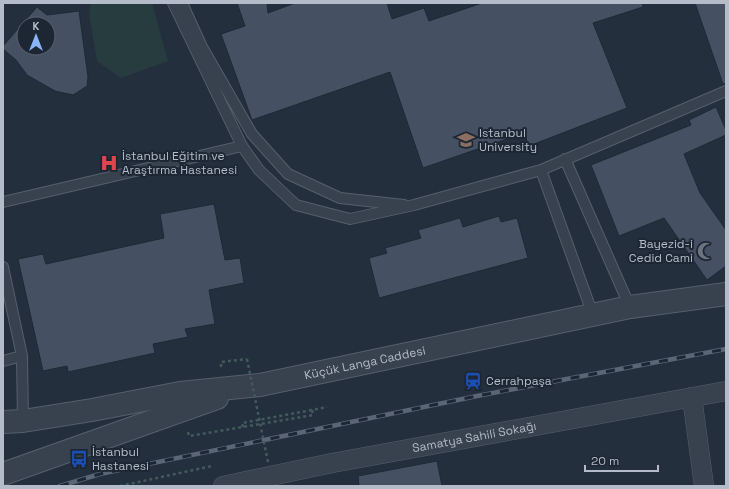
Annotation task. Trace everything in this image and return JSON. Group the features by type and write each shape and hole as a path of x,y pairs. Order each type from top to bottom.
{"street":[{"name":"Küçük Langa Caddesi","path":"13,422 180,393 260,385 630,307 726,294"},
{"path":"3,474 212,400 260,385"},
{"name":"Samatya Sahili Sokağı","path":"223,486 332,463 726,391"},
{"path":"692,397 704,486"}],"lane":[{"path":"173,3 242,146 259,170 296,205 350,219 414,206 541,170 726,91"},
{"path":"182,3 202,47 252,134 288,174 340,198 414,206"},
{"path":"3,202 242,146"},
{"path":"565,159 630,307"},
{"path":"541,170 593,315"},
{"path":"3,267 22,356 13,422"},
{"path":"3,360 22,356"}],"path":[{"path":"247,359 258,420 268,462"},
{"path":"243,427 242,423 312,410"}],"green space":[{"path":"91,3 152,3 168,61 121,78 97,61 89,13"}],"building":[{"path":"237,3 267,3 268,13 295,3 387,3 392,19 424,8 429,21 482,3 642,3 643,7 593,23 627,108 529,146 524,133 423,168 390,72 252,120 221,34 245,26"},
{"path":"695,3 726,3 726,83 723,84"},
{"path":"37,7 47,15 79,11 88,77 87,86 73,95 55,91 27,75 16,60 3,49 3,46 16,31 16,56 56,56 56,16 29,16"},
{"path":"716,107 726,130 726,135 684,154 700,193 726,230 726,266 707,280 664,218 619,236 591,165 691,125 689,120"},
{"path":"214,204 225,260 240,258 244,283 209,290 215,324 185,329 188,337 153,344 155,353 68,372 67,366 43,371 18,259 43,254 46,264 164,238 160,214"},
{"path":"499,216 501,222 517,218 528,258 379,298 369,258 387,253 385,248 421,238 418,230 460,218 463,227"},
{"path":"437,461 442,486 359,486 358,476"}],"railway":[{"path":"60,486 100,474 477,396 726,349"}],"place":[{"name":"Istanbul University","path":"466,140"},
{"name":"İstanbul Eğitim ve Araştırma Hastanesi","path":"109,163"},
{"name":"Bayezid-i Cedid Cami","path":"706,251"},
{"name":"Cerrahpaşa","path":"473,381"},
{"name":"İstanbul Hastanesi","path":"79,459"}]}
